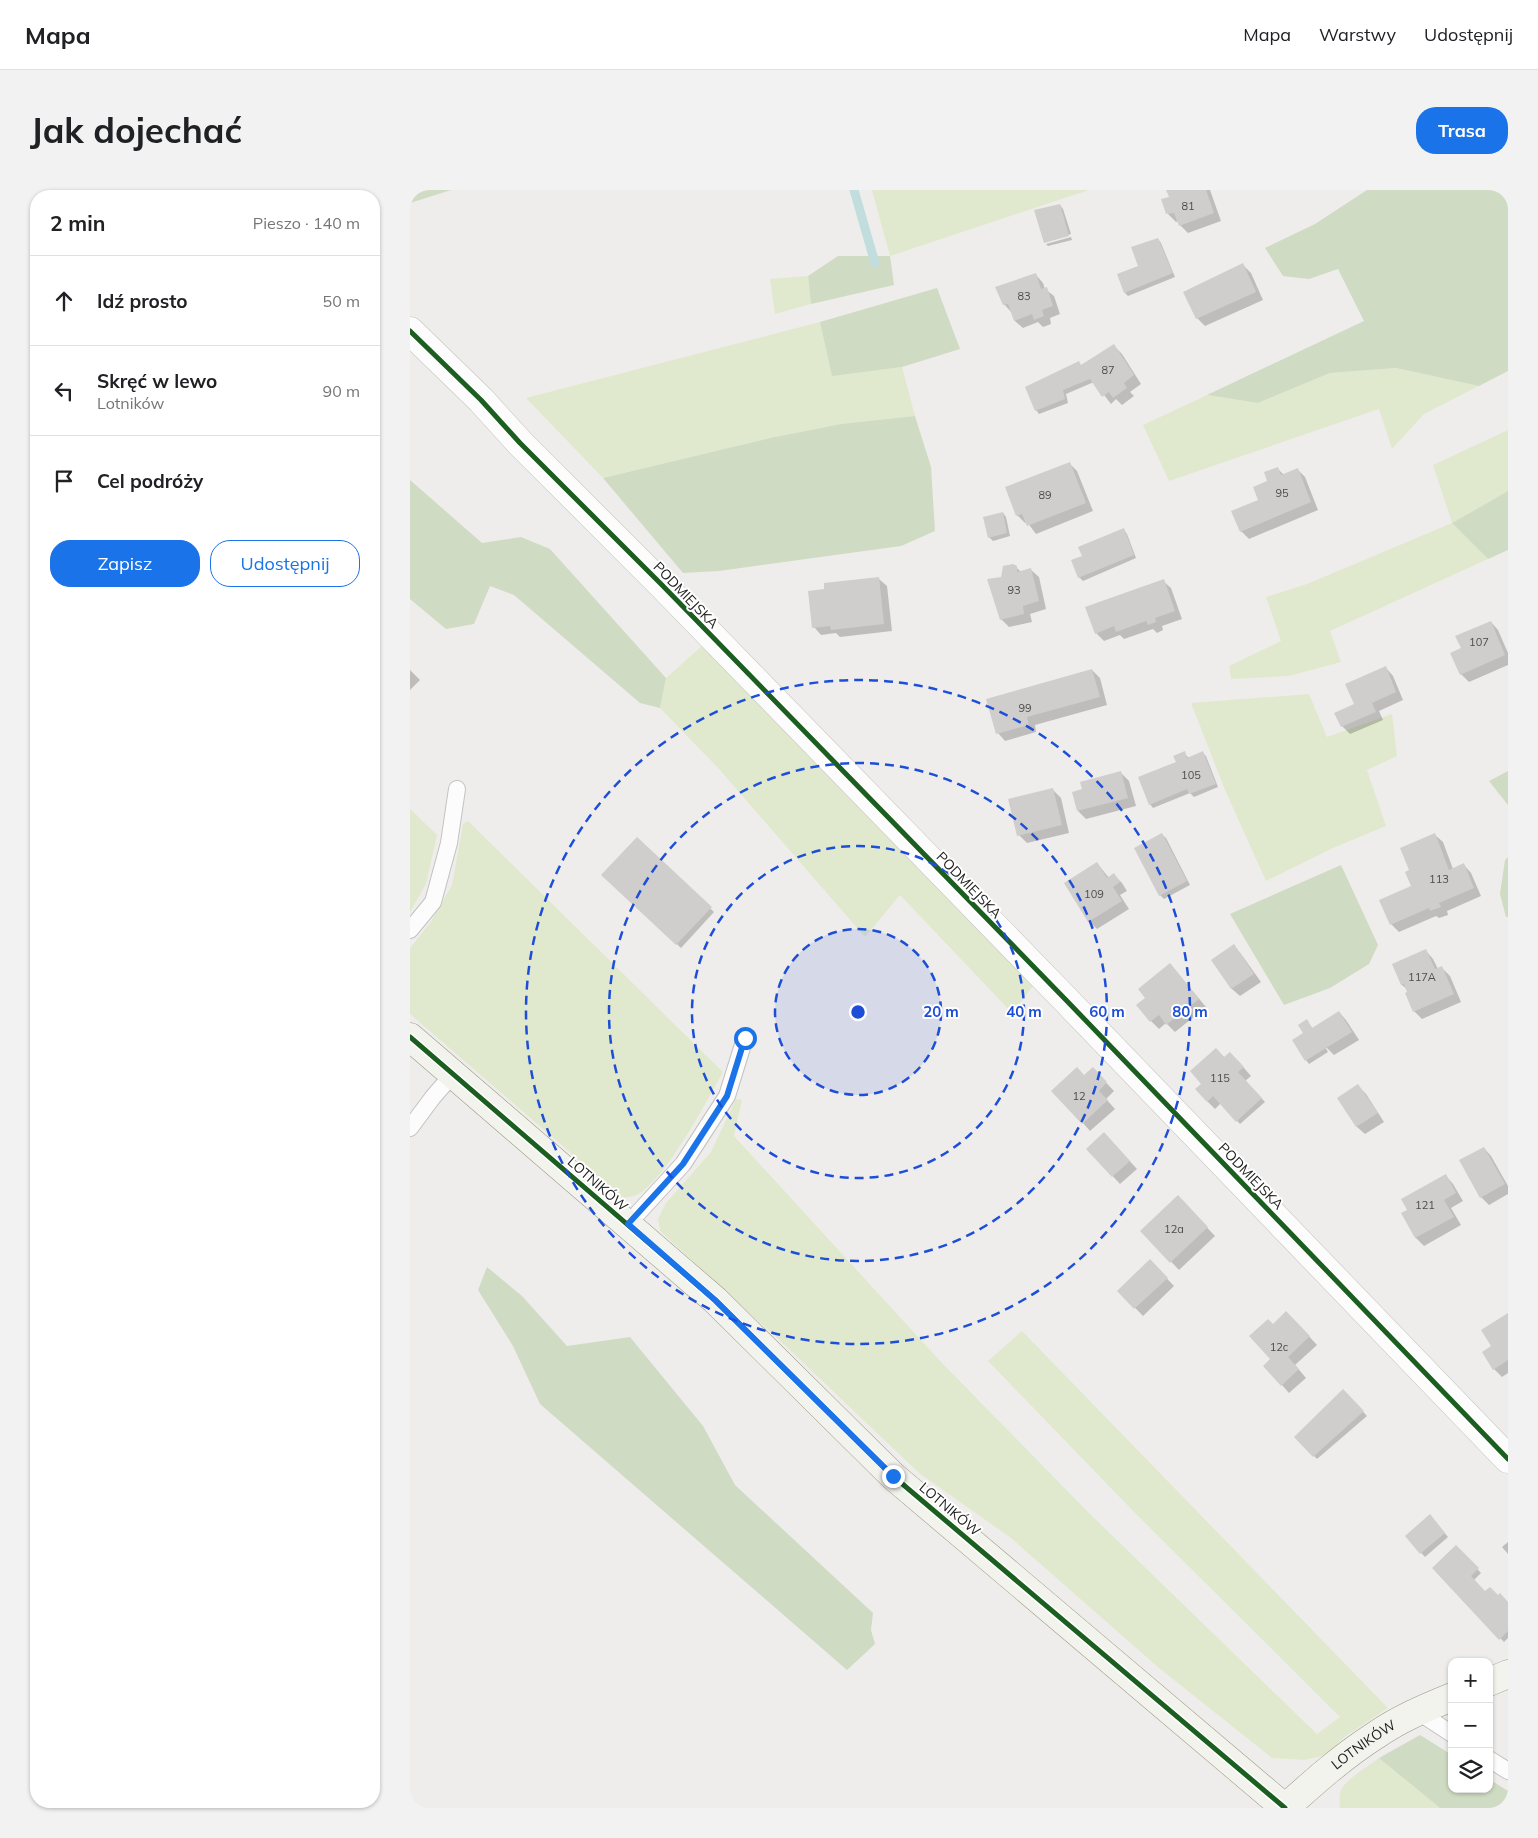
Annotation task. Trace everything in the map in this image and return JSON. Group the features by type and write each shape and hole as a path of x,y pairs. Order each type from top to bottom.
{"street":[{"name":"PODMIEJSKA","path":"410,331 481,400 520,443 662,585 1066,1000 1508,1459"},
{"name":"LOTNIKÓW","path":"410,1036 715,1300 893,1476 1285,1808 1318,1778 1376,1735 1417,1711 1448,1699"},
{"path":"1493,1680 1508,1674"}],"lane":[{"path":"410,930 433,902 449,843 456,789"},
{"path":"628,1224 683,1164 727,1096 745,1038"},
{"path":"410,1128 453,1074"},
{"path":"1417,1711 1448,1731"},
{"path":"1493,1762 1508,1771"}],"green space":[{"path":"410,190 451,190 410,203"},
{"path":"872,190 1089,190 890,256"},
{"path":"1367,190 1508,190 1508,371 1479,386 1396,368 1330,373 1258,403 1207,395 1364,321 1338,269 1309,279 1283,276 1265,248 1315,224"},
{"path":"838,256 890,256 894,285 811,304 808,276"},
{"path":"808,276 811,304 775,314 770,279"},
{"path":"937,288 960,349 902,367 832,376 820,322"},
{"path":"820,322 832,375 902,367 915,416 841,424 770,438 603,478 526,398"},
{"path":"1396,368 1479,386 1424,414 1392,449 1379,409 1169,481 1143,425 1207,395 1258,403 1330,373"},
{"path":"915,416 931,467 935,531 901,546 719,571 683,573 603,478 770,438 841,424"},
{"path":"1508,430 1508,491 1452,523 1433,465"},
{"path":"410,480 482,543 521,537 550,549 666,678 660,708 640,703 514,595 490,586 474,624 446,629 410,599"},
{"path":"1508,491 1508,550 1488,559 1452,523"},
{"path":"1452,523 1488,559 1330,631 1341,662 1289,676 1231,679 1229,666 1281,641 1266,597 1307,584"},
{"path":"704,644 1036,982 1012,1013 900,895 865,937 719,769 660,708 666,678"},
{"path":"1309,694 1327,737 1392,714 1397,756 1367,770 1386,826 1333,848 1266,881 1225,790 1191,703"},
{"path":"1508,771 1508,805 1489,781"},
{"path":"410,809 437,835 426,884 410,912"},
{"path":"468,821 723,1072 696,1121 671,1160 658,1177 634,1196 623,1198 410,1014 410,948 430,923 452,885 463,824"},
{"path":"1508,857 1508,917 1506,917 1500,894 1505,860"},
{"path":"1341,865 1378,945 1369,964 1330,988 1284,1005 1230,914"},
{"path":"736,1099 742,1100 734,1136 942,1363 1088,1512 1317,1734 1340,1717 1136,1514 988,1361 1022,1331 1388,1708 1343,1738 1327,1755 1304,1760 1272,1758 1159,1668 1011,1538 919,1473 793,1353 660,1231 658,1219 666,1203 711,1152"},
{"path":"487,1267 522,1296 567,1346 630,1337 703,1426 735,1485 873,1613 871,1630 875,1644 847,1670 540,1404 513,1346 478,1290"},
{"path":"1420,1735 1448,1752 1448,1793 1493,1793 1493,1782 1508,1791 1508,1808 1440,1808 1379,1758"},
{"path":"1379,1758 1440,1808 1340,1808 1340,1793 1345,1784"}],"building":[{"path":"1166,190 1206,190 1214,213 1179,226 1174,213 1166,214 1161,199 1169,197"},
{"path":"1060,204 1069,236 1044,243 1034,210"},
{"path":"1158,238 1173,273 1124,293 1117,274 1138,266 1131,247"},
{"path":"1243,263 1256,292 1196,319 1183,292"},
{"path":"1036,273 1041,289 1047,287 1053,306 1042,310 1044,316 1034,320 1032,314 1014,321 1008,304 1003,305 995,287"},
{"path":"1114,344 1134,375 1124,383 1127,388 1113,398 1109,392 1102,397 1090,379 1063,390 1065,399 1035,411 1025,387 1079,361 1081,365"},
{"path":"1070,462 1086,503 1027,526 1022,514 1016,516 1005,487"},
{"path":"1278,467 1281,475 1298,468 1311,502 1240,532 1231,511 1258,500 1253,487 1267,481 1264,472"},
{"path":"1003,512 1007,533 988,538 983,517"},
{"path":"1124,528 1134,555 1078,578 1071,560 1082,556 1078,547"},
{"path":"1013,564 1017,566 1017,572 1031,568 1039,601 1023,606 1024,614 1000,620 987,579 1001,577 1003,566"},
{"path":"879,577 884,624 831,630 830,626 812,628 808,591 824,589 824,583"},
{"path":"1164,579 1175,611 1155,618 1156,622 1148,625 1146,621 1116,632 1114,626 1095,634 1085,607"},
{"path":"1491,621 1505,655 1460,675 1450,653 1461,648 1455,636"},
{"path":"1386,666 1396,692 1372,703 1376,712 1341,727 1334,713 1354,704 1345,684"},
{"path":"1092,669 1100,697 1027,717 1029,725 996,734 986,699"},
{"path":"1185,751 1187,758 1203,751 1216,784 1189,794 1187,789 1149,805 1138,777 1176,762 1173,756"},
{"path":"1121,771 1128,798 1077,811 1072,792 1082,789 1080,782"},
{"path":"1053,788 1062,825 1017,836 1008,799"},
{"path":"1162,833 1187,881 1159,896 1134,848"},
{"path":"1435,833 1449,870 1464,863 1474,888 1439,903 1441,907 1430,911 1429,908 1390,925 1379,900 1411,886 1405,872 1409,870 1400,848"},
{"path":"637,837 712,907 676,945 601,875"},
{"path":"1097,862 1107,878 1114,873 1120,882 1113,887 1122,901 1088,922 1064,883"},
{"path":"1234,944 1254,974 1231,989 1211,960"},
{"path":"1426,949 1435,969 1442,966 1454,994 1413,1012 1405,993 1407,992 1404,984 1401,985 1392,964"},
{"path":"1170,963 1199,999 1166,1025 1159,1015 1150,1022 1136,1005 1145,998 1138,989"},
{"path":"1339,1011 1352,1032 1305,1061 1292,1040 1303,1033 1298,1025 1307,1019 1312,1028"},
{"path":"1216,1048 1224,1057 1230,1052 1244,1067 1238,1072 1262,1098 1236,1122 1213,1096 1207,1102 1195,1089 1201,1084 1190,1071"},
{"path":"1077,1067 1084,1075 1093,1067 1107,1082 1099,1091 1108,1100 1082,1124 1051,1091"},
{"path":"1358,1084 1378,1113 1356,1127 1337,1098"},
{"path":"1104,1132 1130,1161 1112,1177 1086,1149"},
{"path":"1484,1147 1505,1184 1480,1198 1459,1160"},
{"path":"1446,1174 1456,1193 1444,1200 1454,1217 1415,1238 1401,1213 1407,1210 1401,1199"},
{"path":"1178,1195 1208,1227 1170,1263 1140,1231"},
{"path":"1150,1259 1168,1278 1134,1309 1117,1291"},
{"path":"1286,1311 1310,1336 1288,1357 1299,1369 1281,1386 1263,1366 1270,1359 1249,1336 1268,1319 1273,1324"},
{"path":"1508,1313 1508,1360 1493,1370 1482,1352 1491,1346 1481,1330"},
{"path":"1343,1389 1364,1411 1313,1457 1294,1437"},
{"path":"1430,1514 1445,1533 1420,1554 1405,1536"},
{"path":"1456,1545 1479,1568 1471,1576 1485,1591 1490,1587 1498,1595 1500,1593 1508,1602 1508,1631 1499,1640 1432,1568"}],"waterway":[{"path":"854,190 875,263"}],"cycle path":[{"path":"410,331 481,400 520,443 662,585 1066,1000 1508,1459"},
{"path":"410,1037 715,1300 893,1476 1285,1808"}],"route":[{"path":"745,1038 727,1096 683,1164 628,1224 715,1300 893,1476"}]}
